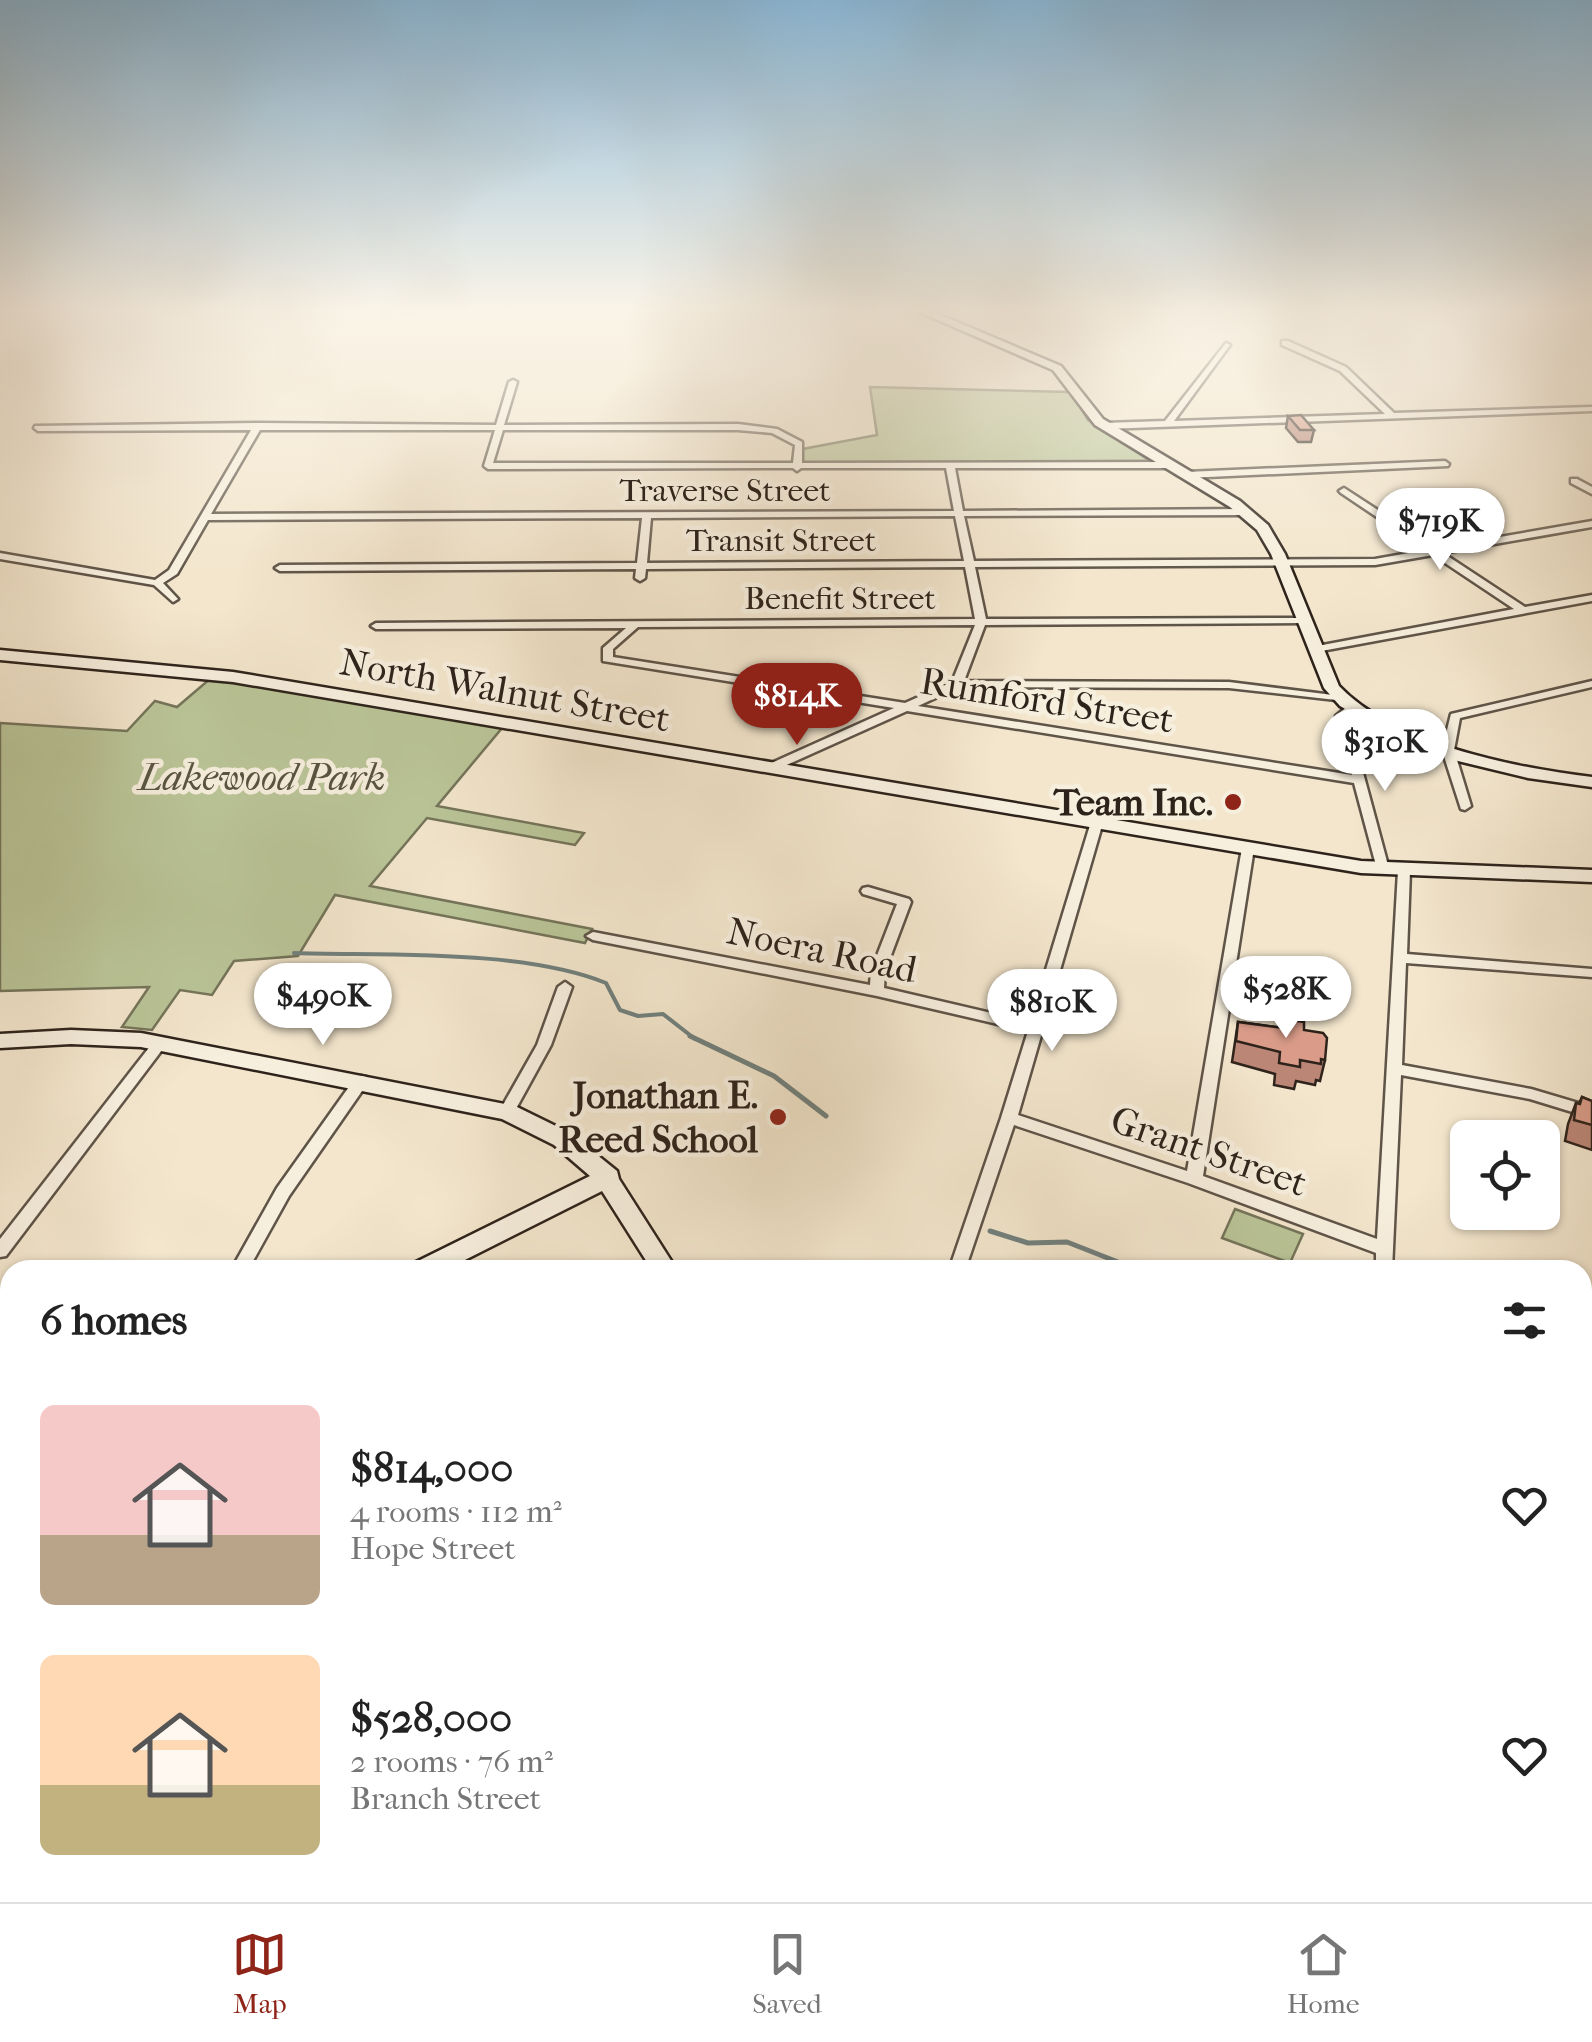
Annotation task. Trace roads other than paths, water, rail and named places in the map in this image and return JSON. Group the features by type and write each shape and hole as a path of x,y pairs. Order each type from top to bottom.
{"main road":[{"path":"1080,397 1087,411 1104,426 1246,512 1268,534 1316,650 1347,703 1448,750 1516,773 1592,782"},
{"name":"North Walnut Street","path":"0,655 233,676 1383,869 1592,876"},
{"path":"0,1041 71,1036 160,1043 507,1112 560,1138 609,1177 660,1260"},
{"path":"443,1260 609,1177"}],"street":[{"path":"509,397 488,466 1169,466"},
{"path":"1168,423 1188,397"},
{"path":"1373,397 1392,416"},
{"path":"1104,426 1592,409"},
{"path":"157,583 172,574 258,426"},
{"path":"38,428 738,427 774,431 799,444 797,468"},
{"path":"1186,475 1445,464"},
{"path":"950,467 981,622 956,684"},
{"path":"1574,481 1592,492"},
{"path":"1344,491 1524,611"},
{"name":"Traverse Street","path":"205,517 1246,512"},
{"path":"640,572 647,515"},
{"name":"Transit Street","path":"280,568 640,572 970,564 1375,562 1592,524"},
{"path":"0,556 157,583 174,599"},
{"path":"1316,650 1592,598"},
{"name":"Benefit Street","path":"376,626 1304,620"},
{"name":"Rumford Street","path":"636,624 608,648 607,659 1360,780"},
{"path":"771,768 956,684 1236,686 1347,703 1342,716 1383,869"},
{"path":"1465,806 1448,750 1453,719 1460,712 1592,684"},
{"path":"961,1260 1009,1118 1096,822"},
{"path":"1194,1179 1248,848"},
{"path":"1385,1260 1404,871"},
{"path":"868,890 903,900 878,971 877,991"},
{"name":"Noera Road","path":"593,936 877,991 947,1011 1036,1028"},
{"path":"1399,958 1592,973"},
{"path":"507,1112 542,1050 565,987"},
{"path":"0,1250 160,1043"},
{"path":"1394,1069 1531,1094 1592,1113"},
{"path":"245,1260 283,1192 361,1081"},
{"name":"Grant Street","path":"1009,1118 1194,1179 1386,1249"}],"waterway":[{"path":"294,953 453,956 535,964 606,983 620,1010 638,1016 663,1014 693,1037"},
{"path":"693,1037 774,1076 826,1116"},
{"path":"990,1231 1028,1243 1067,1242 1113,1260"}],"place":[{"name":"Team Inc.","path":"1233,802"},
{"name":"Jonathan E. Reed School","path":"778,1117"}],"park label":[{"name":"Lakewood Park","path":"262,777"}]}
